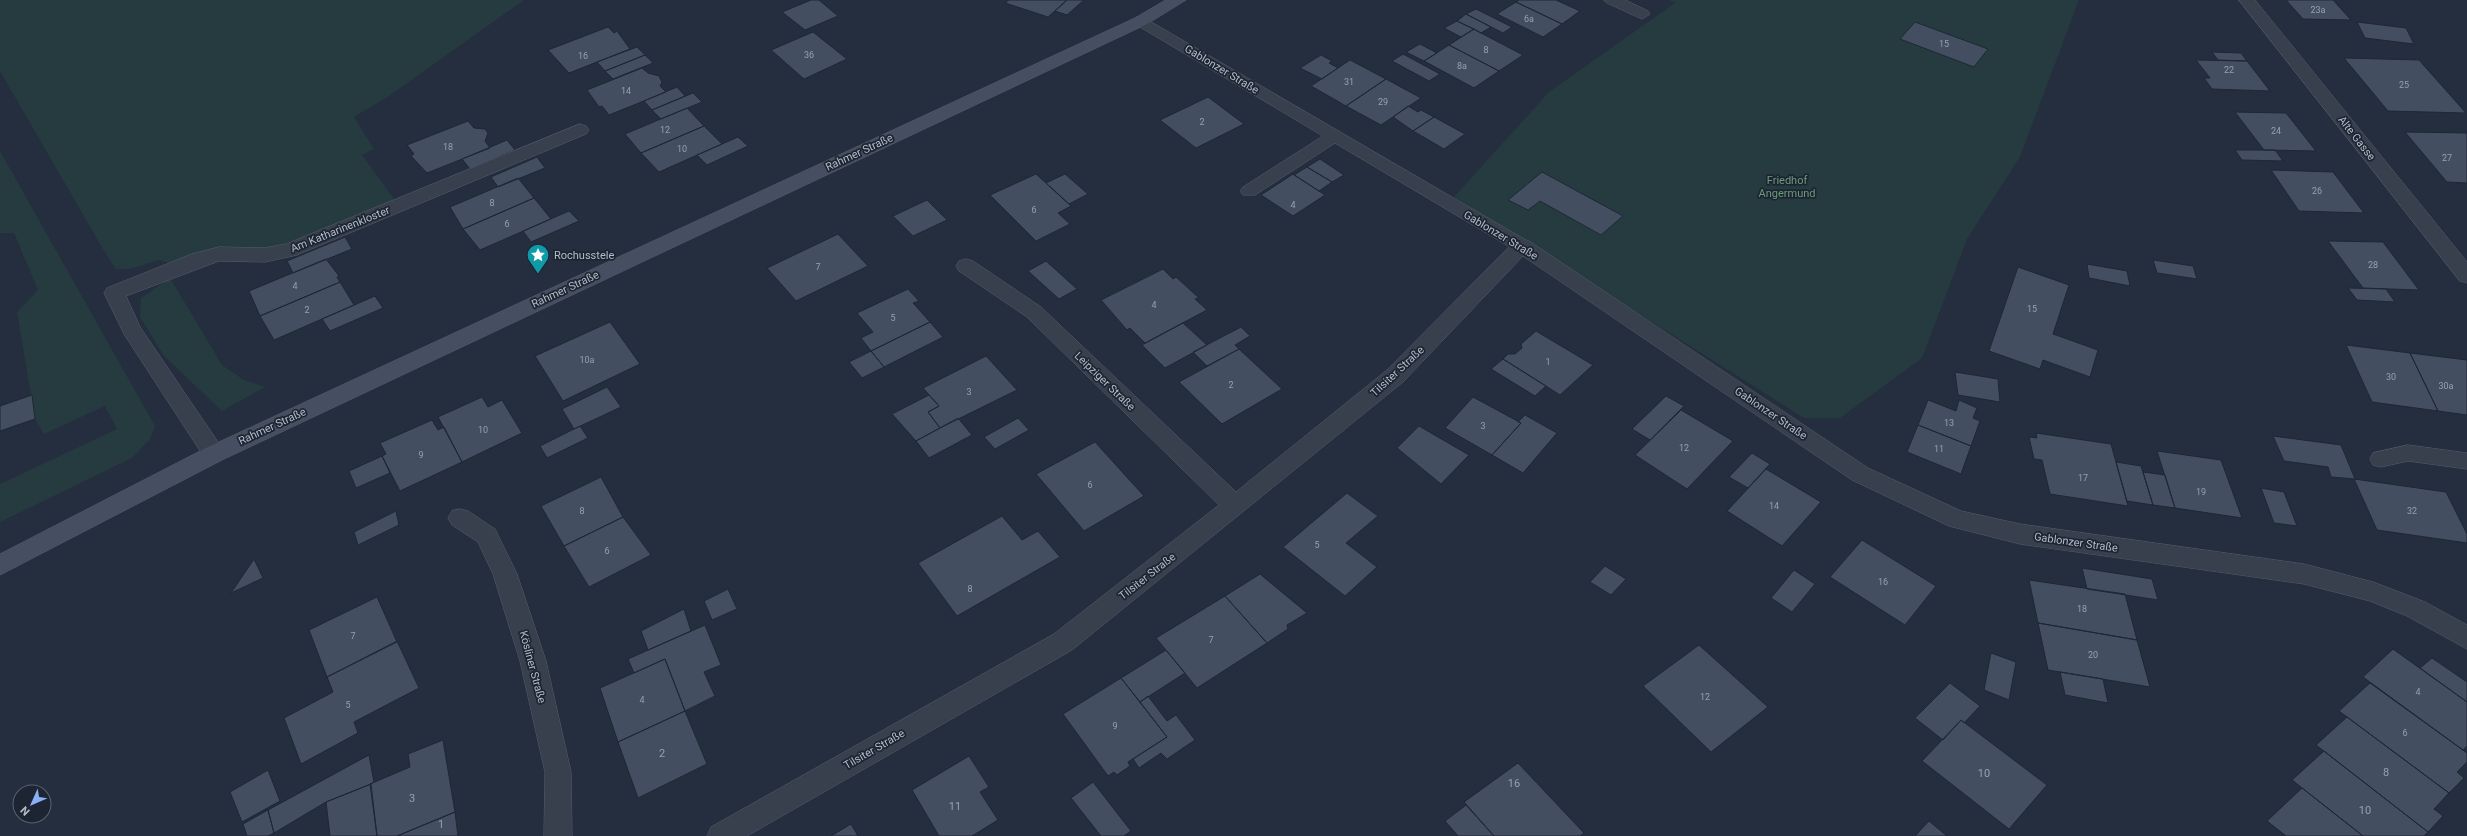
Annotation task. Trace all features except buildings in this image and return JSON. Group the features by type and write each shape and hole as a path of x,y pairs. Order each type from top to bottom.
{"main road":[{"name":"Rahmer Straße","path":"0,565 214,454 1141,21 1178,0"}],"street":[{"name":"Alte Gasse","path":"2247,0 2467,276"},
{"name":"Am Katharinenkloster","path":"214,454 131,329 114,293 159,273 206,257 219,254 265,255 305,245 580,130"},
{"name":"Tilsiter Straße","path":"721,836 1063,642 1235,506 1395,376 1522,246"},
{"name":"Gablonzer Straße","path":"1522,246 1860,474 1912,500 1958,519 2020,534 2304,574 2372,592 2416,609 2467,638"},
{"name":"Leipziger Straße","path":"966,266 1034,312 1235,506"},
{"name":"Kösliner Straße","path":"460,518 486,536 505,574 533,661 558,772 558,836"}],"lane":[{"path":"1612,0 1642,14"},
{"name":"Gablonzer Straße","path":"1141,21 1522,246"},
{"path":"1249,191 1335,136"},
{"path":"2381,460 2408,453 2467,461"}],"green space":[{"path":"0,0 524,0 389,96 354,117 374,149 362,155 397,203 300,242 275,248 206,251 169,263 159,260 130,269 116,269 104,251 0,71"},
{"name":"Friedhof Angermund","path":"1669,0 2079,0 2020,157 1967,239 1922,358 1840,418 1804,418 1454,197 1549,92 1675,3"},
{"path":"0,151 155,426 150,439 132,458 0,522 0,484 117,429 105,406 44,434 35,419 17,312 38,290 14,233 0,233"},
{"path":"170,278 222,365 244,380 265,387 222,411 164,356 140,317 141,298"}],"place":[{"name":"Rochusstele","path":"538,274"}]}
